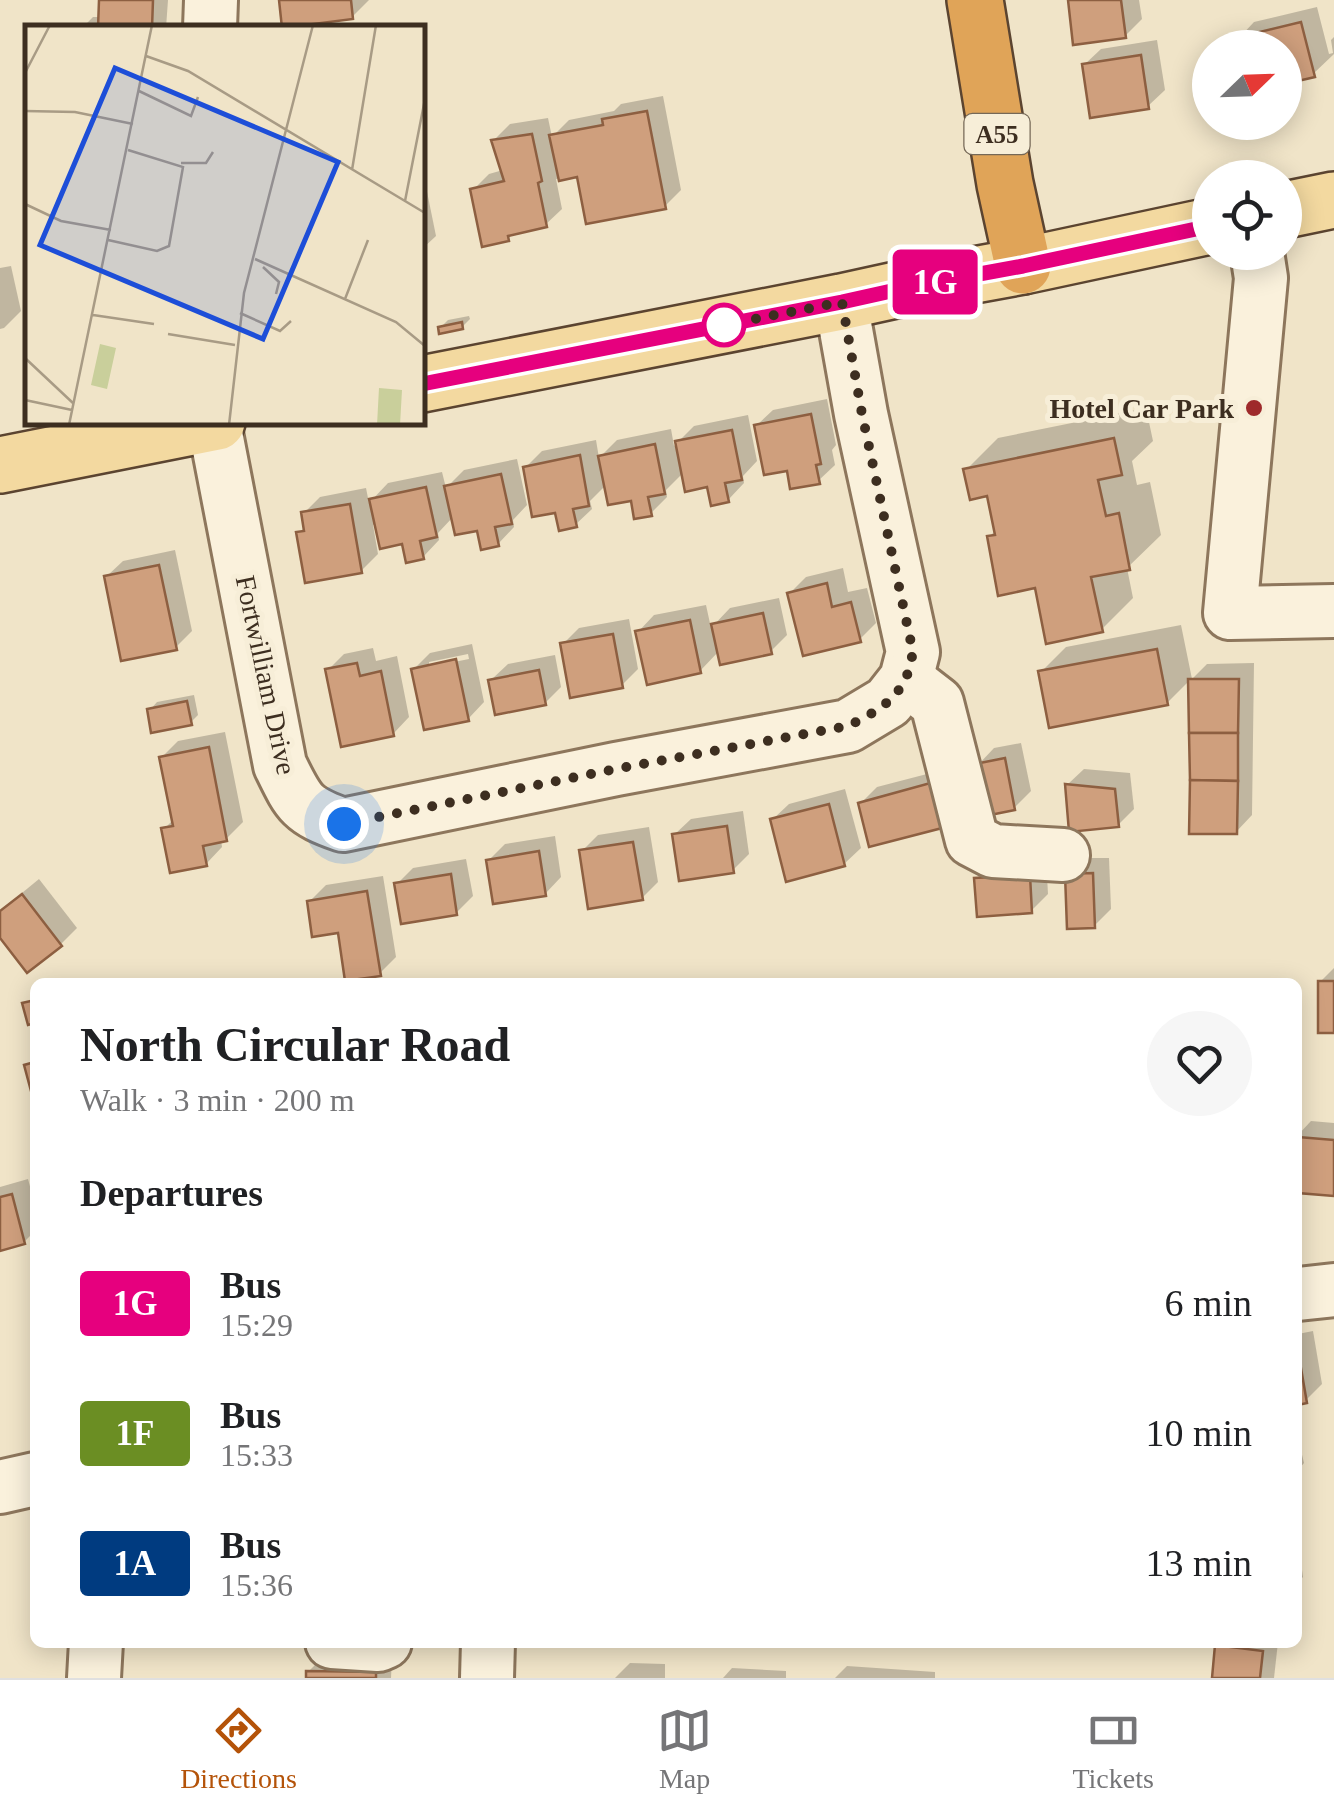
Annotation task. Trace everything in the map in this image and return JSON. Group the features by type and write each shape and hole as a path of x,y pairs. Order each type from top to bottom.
{"highway":[{"name":"A55","path":"975,0 1005,184 1023,266"}],"main road":[{"path":"1302,207 1334,200"},
{"path":"425,383 1192,230"},
{"path":"0,465 205,425"}],"street":[{"path":"210,25 212,0"},
{"path":"1260,270 1230,613 1334,611"},
{"path":"842,302 913,652 906,679 937,703 972,840 992,852 1063,854"},
{"name":"Fortwilliam Drive","path":"215,425 280,765 298,801 314,815 344,824 848,726 888,702 906,679"},
{"path":"1302,1294 1334,1290"},
{"path":"0,1487 30,1480"},
{"path":"94,1678 96,1648"},
{"path":"487,1678 488,1648"}],"building":[{"path":"99,0 153,0 152,25 98,25"},
{"path":"279,0 351,0 353,19 282,25"},
{"path":"1068,0 1121,0 1126,38 1073,45"},
{"path":"1301,22 1315,77 1302,80 1302,30 1268,30"},
{"path":"1141,55 1149,109 1090,118 1082,64"},
{"path":"647,111 666,209 586,224 577,177 559,181 549,135 603,125 602,119"},
{"path":"532,134 547,227 482,247 470,189 504,181 491,140"},
{"path":"462,322 463,329 439,334 438,327"},
{"path":"811,414 821,464 816,465 820,484 790,489 787,471 764,475 754,425"},
{"path":"732,430 742,480 725,483 729,502 711,506 707,487 685,492 675,441"},
{"path":"1114,438 1122,475 1098,480 1106,516 1119,513 1130,570 1091,577 1103,632 1046,644 1035,588 998,596 987,536 995,535 987,496 970,500 963,469"},
{"path":"655,444 665,494 648,497 652,516 634,519 631,501 608,505 598,456"},
{"path":"580,455 589,506 573,509 577,527 559,531 555,513 532,517 523,467"},
{"path":"501,474 512,524 495,527 499,546 481,550 477,531 455,535 444,486"},
{"path":"426,487 437,537 420,541 424,559 406,563 402,544 380,549 369,499"},
{"path":"350,504 362,573 305,583 296,532 304,531 301,512"},
{"path":"159,565 177,650 121,661 104,576"},
{"path":"827,583 832,607 851,602 861,642 803,656 787,593"},
{"path":"763,613 772,654 720,665 711,624"},
{"path":"690,620 701,673 647,685 635,631"},
{"path":"613,634 623,688 570,698 560,643"},
{"path":"1157,649 1168,705 1049,728 1038,671"},
{"path":"456,659 469,721 424,730 411,669"},
{"path":"357,663 360,676 381,671 394,736 341,747 325,669"},
{"path":"539,670 546,705 495,715 488,680"},
{"path":"1188,679 1239,679 1238,733 1189,733"},
{"path":"187,701 192,725 151,733 147,709"},
{"path":"1189,733 1238,733 1238,781 1190,780"},
{"path":"209,747 227,841 203,846 207,866 170,873 161,828 173,826 159,757"},
{"path":"1005,758 1015,810 985,816 975,764"},
{"path":"1190,780 1238,781 1237,834 1189,834"},
{"path":"934,782 946,827 869,847 858,803"},
{"path":"1065,784 1115,789 1119,827 1069,832"},
{"path":"829,804 845,866 786,882 770,819"},
{"path":"727,826 734,873 679,881 672,834"},
{"path":"633,842 643,900 588,909 579,850"},
{"path":"539,851 546,896 493,904 486,860"},
{"path":"1093,873 1095,928 1067,929 1065,874"},
{"path":"451,874 457,915 401,924 394,883"},
{"path":"1030,875 1032,913 977,917 974,878"},
{"path":"367,891 381,976 345,978 338,933 312,937 307,901"},
{"path":"22,894 62,946 27,973 0,938 0,911"},
{"path":"1318,981 1334,981 1334,1033 1318,1033"},
{"path":"30,1001 30,1024 28,1025 22,1003"},
{"path":"30,1063 30,1087 24,1065"},
{"path":"1302,1137 1334,1140 1334,1196 1302,1193"},
{"path":"12,1194 25,1244 0,1251 0,1197"},
{"path":"1302,1374 1307,1403 1302,1404"},
{"path":"1215,1648 1263,1651 1260,1678 1212,1678"},
{"path":"306,1671 376,1672 376,1678 306,1678"}],"bus line":[{"name":"1G","path":"425,383 1192,230"}],"place":[{"name":"Hotel Car Park","path":"1254,408"}],"route":[{"path":"344,824 848,726 888,702 906,679 913,652 842,302 724,325"}]}
